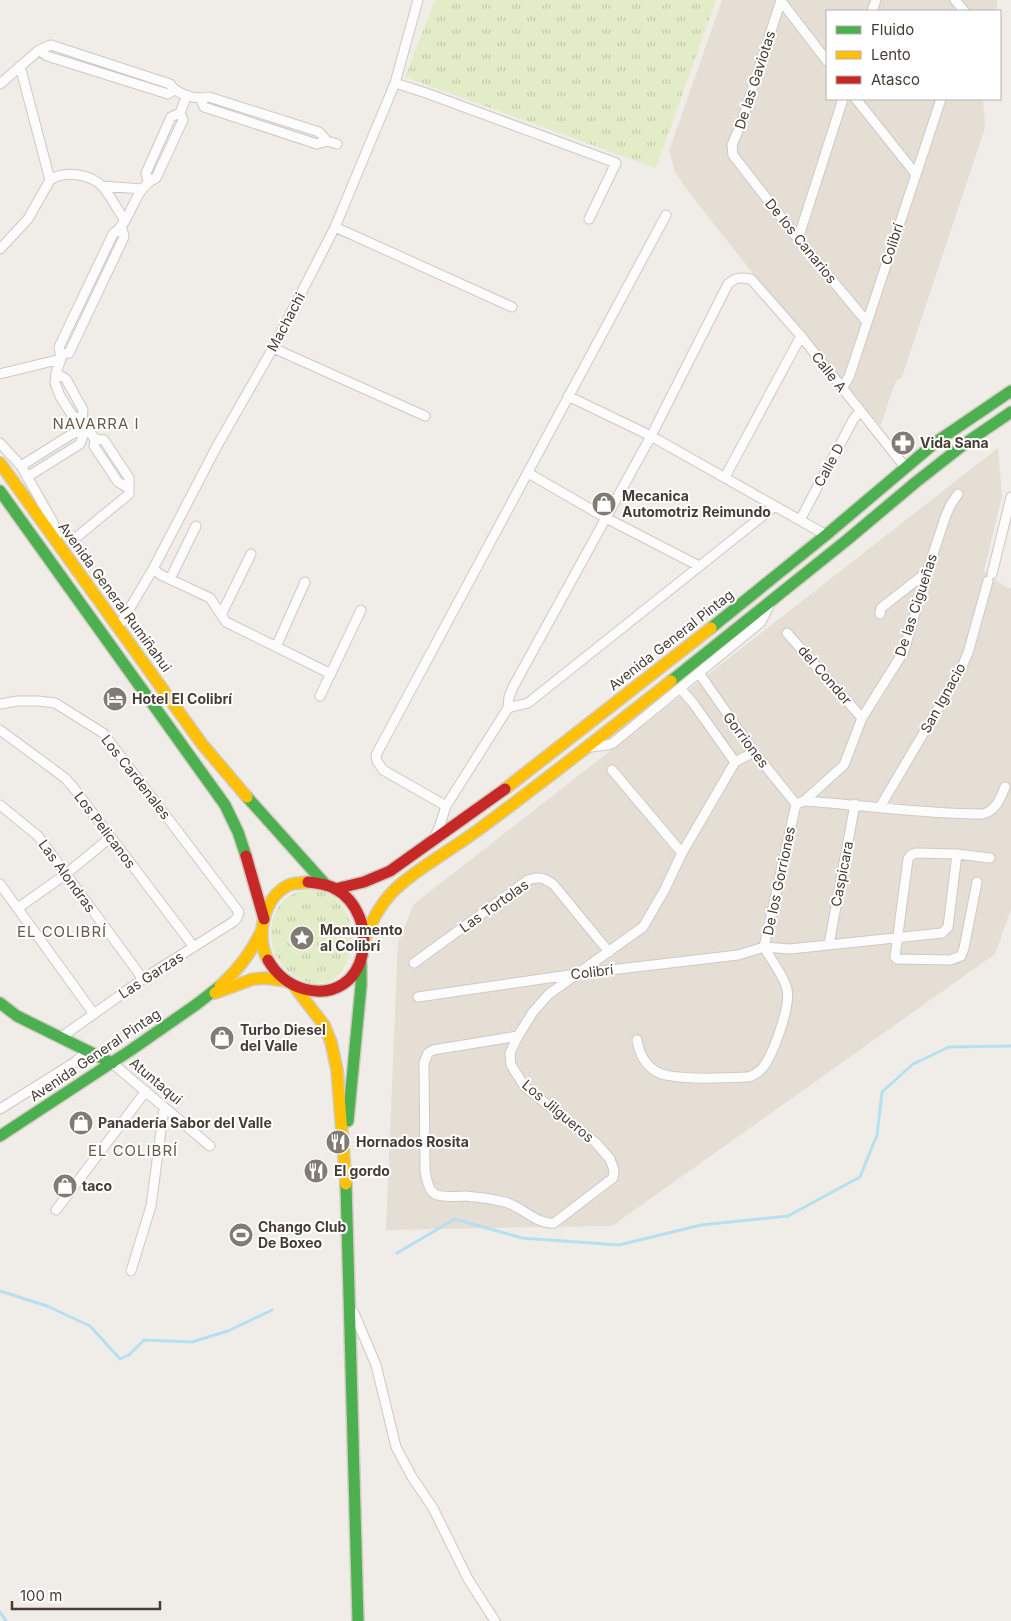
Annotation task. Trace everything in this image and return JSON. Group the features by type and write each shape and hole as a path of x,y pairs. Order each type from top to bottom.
{"main road":[{"name":"Avenida General Pintag","path":"330,886 364,882 381,876 503,791 676,656 826,535 906,467 973,415 1011,391"},
{"path":"364,940 378,909 401,884 480,829 588,747 960,448 1011,412"},
{"name":"Avenida General Rumiñahui","path":"0,462 215,760 330,886"},
{"path":"0,492 225,805 243,844 264,919"},
{"path":"344,1148 351,1096 361,986 364,940 362,924 356,908 345,896 330,886 308,882 291,884 282,890 271,903 261,932 268,960 278,975 290,984 324,1025 331,1042 337,1070 344,1148 358,1621"},
{"name":"Avenida General Pintag","path":"0,1136 206,997 229,977 255,945 261,932"},
{"path":"290,984 316,992 340,988 349,981 361,963"},
{"name":"Avenida General Pintag","path":"206,997 253,979 266,978 290,984"},
{"name":"Atuntaqui","path":"0,1003 17,1016 112,1062"}],"street":[{"name":"Machachi","path":"118,628 153,569 217,446 273,348 335,227 395,83 418,0"},
{"path":"781,0 826,60"},
{"name":"De las Gaviotas","path":"736,159 732,146 742,124 781,0"},
{"path":"955,0 963,10"},
{"path":"0,84 39,50 47,56 168,94 174,90 201,99 204,108 317,144 327,141 337,144"},
{"path":"20,66 50,180"},
{"path":"395,83 616,163 589,219"},
{"path":"78,536 128,496 129,478 104,440 95,439 84,424 72,416 60,396 55,383 61,357 58,348 113,234 123,225 142,189 148,182 146,173 171,117 180,112 187,95"},
{"path":"798,238 843,100"},
{"path":"857,100 915,174"},
{"name":"Colibrí","path":"842,388 849,377 941,100"},
{"name":"De los Canarios","path":"736,159 867,322"},
{"path":"0,249 28,219 50,180 56,176 79,175 93,180 102,186 123,225"},
{"path":"102,186 142,189"},
{"path":"446,806 383,770 376,756 666,215"},
{"path":"335,227 512,306"},
{"name":"Calle A","path":"651,436 728,284 737,278 743,277 751,279 800,336 906,467"},
{"path":"725,477 800,336"},
{"path":"273,348 425,416"},
{"path":"0,374 61,357"},
{"path":"27,478 80,444 84,424 83,410 66,379 56,373"},
{"path":"568,396 651,436 826,535"},
{"name":"Calle D","path":"800,520 853,420 860,411"},
{"path":"21,466 72,434 84,424"},
{"path":"428,843 438,830 446,806 508,708 509,697 513,687 651,436"},
{"path":"0,443 21,466 53,522 58,543"},
{"path":"528,473 606,518 699,566"},
{"name":"De las Cigueñas","path":"800,802 844,765 862,718 904,652 946,515 958,494"},
{"name":"San Ignacio","path":"880,806 959,674 968,653 1011,497"},
{"path":"508,708 528,703 775,506"},
{"path":"170,578 196,526"},
{"path":"221,615 251,554"},
{"path":"153,569 161,575 210,598 226,622 330,674"},
{"path":"880,614 882,608 927,572"},
{"path":"276,647 305,582"},
{"path":"588,747 613,743 761,622 772,599"},
{"path":"320,696 361,610"},
{"name":"del Condor","path":"787,632 862,718"},
{"name":"Gorriones","path":"699,673 754,752 800,802"},
{"path":"680,688 735,762 754,752"},
{"name":"Los Cardenales","path":"0,704 38,700 55,703 104,734 238,910"},
{"name":"Los Pelicanos","path":"0,730 65,778 194,947"},
{"name":"Los Jilgueros","path":"518,1036 434,1050 428,1053 424,1063 425,1170 427,1181 432,1191 438,1196 467,1196 504,1202 517,1206 530,1215 550,1224 560,1220 613,1178 614,1170 610,1159 596,1143 525,1087 511,1065 510,1053 533,1012 549,994 643,926 664,891 682,853 735,762"},
{"path":"612,770 682,853"},
{"path":"800,802 880,806 910,811 982,814 988,813 998,804 1005,787"},
{"name":"De los Gorriones","path":"637,1040 639,1053 647,1064 658,1072 672,1076 710,1078 754,1076 766,1064 785,1015 788,996 787,987 764,947 800,802"},
{"name":"Las Alondras","path":"0,804 38,836 143,979"},
{"name":"Caspicara","path":"829,944 855,804"},
{"path":"18,908 66,874 110,837"},
{"path":"977,882 961,956 950,960 895,957 908,859 916,853 956,854 990,858"},
{"path":"764,947 790,949 942,933 947,929 956,854"},
{"name":"Las Tortolas","path":"414,963 528,880 535,877 548,879 554,885 609,952"},
{"path":"0,884 94,1014"},
{"name":"Las Garzas","path":"60,1038 143,979 235,920 239,914 238,910"},
{"name":"Colibrí","path":"418,997 576,974 738,955 764,947"},
{"path":"0,1108 75,1062 87,1051"},
{"name":"Atuntaqui","path":"112,1062 210,1146"},
{"path":"56,1210 146,1091"},
{"path":"131,1271 151,1206 164,1108"},
{"path":"349,1301 376,1365 396,1447 412,1477 433,1508 468,1580 495,1621"}],"shaded area":[{"path":"722,0 998,0 996,10 826,10 826,100 983,100 985,128 902,377 896,381 881,426 833,375 688,191 675,172 669,151"},
{"path":"998,448 1002,496 984,571 1007,588 1011,588 1011,909 995,954 612,1226 386,1230 398,942 414,904"}],"green space":[{"path":"435,0 716,0 656,168 405,77"},
{"path":"307,889 329,894 342,906 350,923 352,941 348,959 338,975 325,983 310,982 294,976 282,964 273,948 271,930 277,910 290,896"}],"waterway":[{"path":"397,1253 455,1219 522,1238 619,1245 701,1225 788,1216 860,1177 877,1135 882,1092 913,1064 949,1047 1011,1046"},
{"path":"0,1291 47,1306 90,1326 120,1359 129,1355 144,1340 192,1342 228,1331 272,1310"},
{"path":"0,1612 6,1621"}],"traffic: fast":[{"path":"711,628 826,535 936,442 1011,391"},
{"path":"671,681 847,540 916,482 967,442 1011,412"},
{"path":"0,491 225,805 238,832 246,856"},
{"path":"247,797 325,884"},
{"path":"348,1121 361,986 361,963"},
{"path":"0,1136 131,1050 220,986"},
{"path":"0,1003 17,1016 112,1063"},
{"path":"346,1184 358,1621"}],"traffic: slow":[{"path":"0,463 202,744 247,797"},
{"path":"505,789 711,628"},
{"path":"364,940 379,909 401,884 506,809 671,681"},
{"path":"268,960 262,941 262,930 268,908 280,891 289,885 308,882"},
{"path":"220,986 244,961 261,932"},
{"path":"215,993 253,979 266,978 286,981"},
{"path":"294,986 324,1025 331,1042 337,1070 346,1184"}],"traffic: jam":[{"path":"335,889 364,882 390,871 505,789"},
{"path":"246,856 264,919"},
{"path":"268,960 283,978 293,985 304,989 326,991 343,984 355,972 362,955 364,936 360,918 350,901 334,888 308,882"}],"place":[{"name":"Vida Sana","path":"903,443"},
{"name":"Mecanica Automotriz Reimundo","path":"604,504"},
{"name":"Hotel El Colibrí","path":"115,699"},
{"name":"Monumento al Colibrí","path":"302,938"},
{"name":"Turbo Diesel del Valle","path":"222,1038"},
{"name":"Panadería Sabor del Valle","path":"81,1123"},
{"name":"Hornados Rosita","path":"338,1142"},
{"name":"El gordo","path":"316,1171"},
{"name":"taco","path":"65,1186"},
{"name":"Chango Club De Boxeo","path":"241,1235"}],"district":[{"name":"NAVARRA I","path":"96,424"},
{"name":"EL COLIBRÍ","path":"62,932"},
{"name":"EL COLIBRÍ","path":"133,1151"}]}
